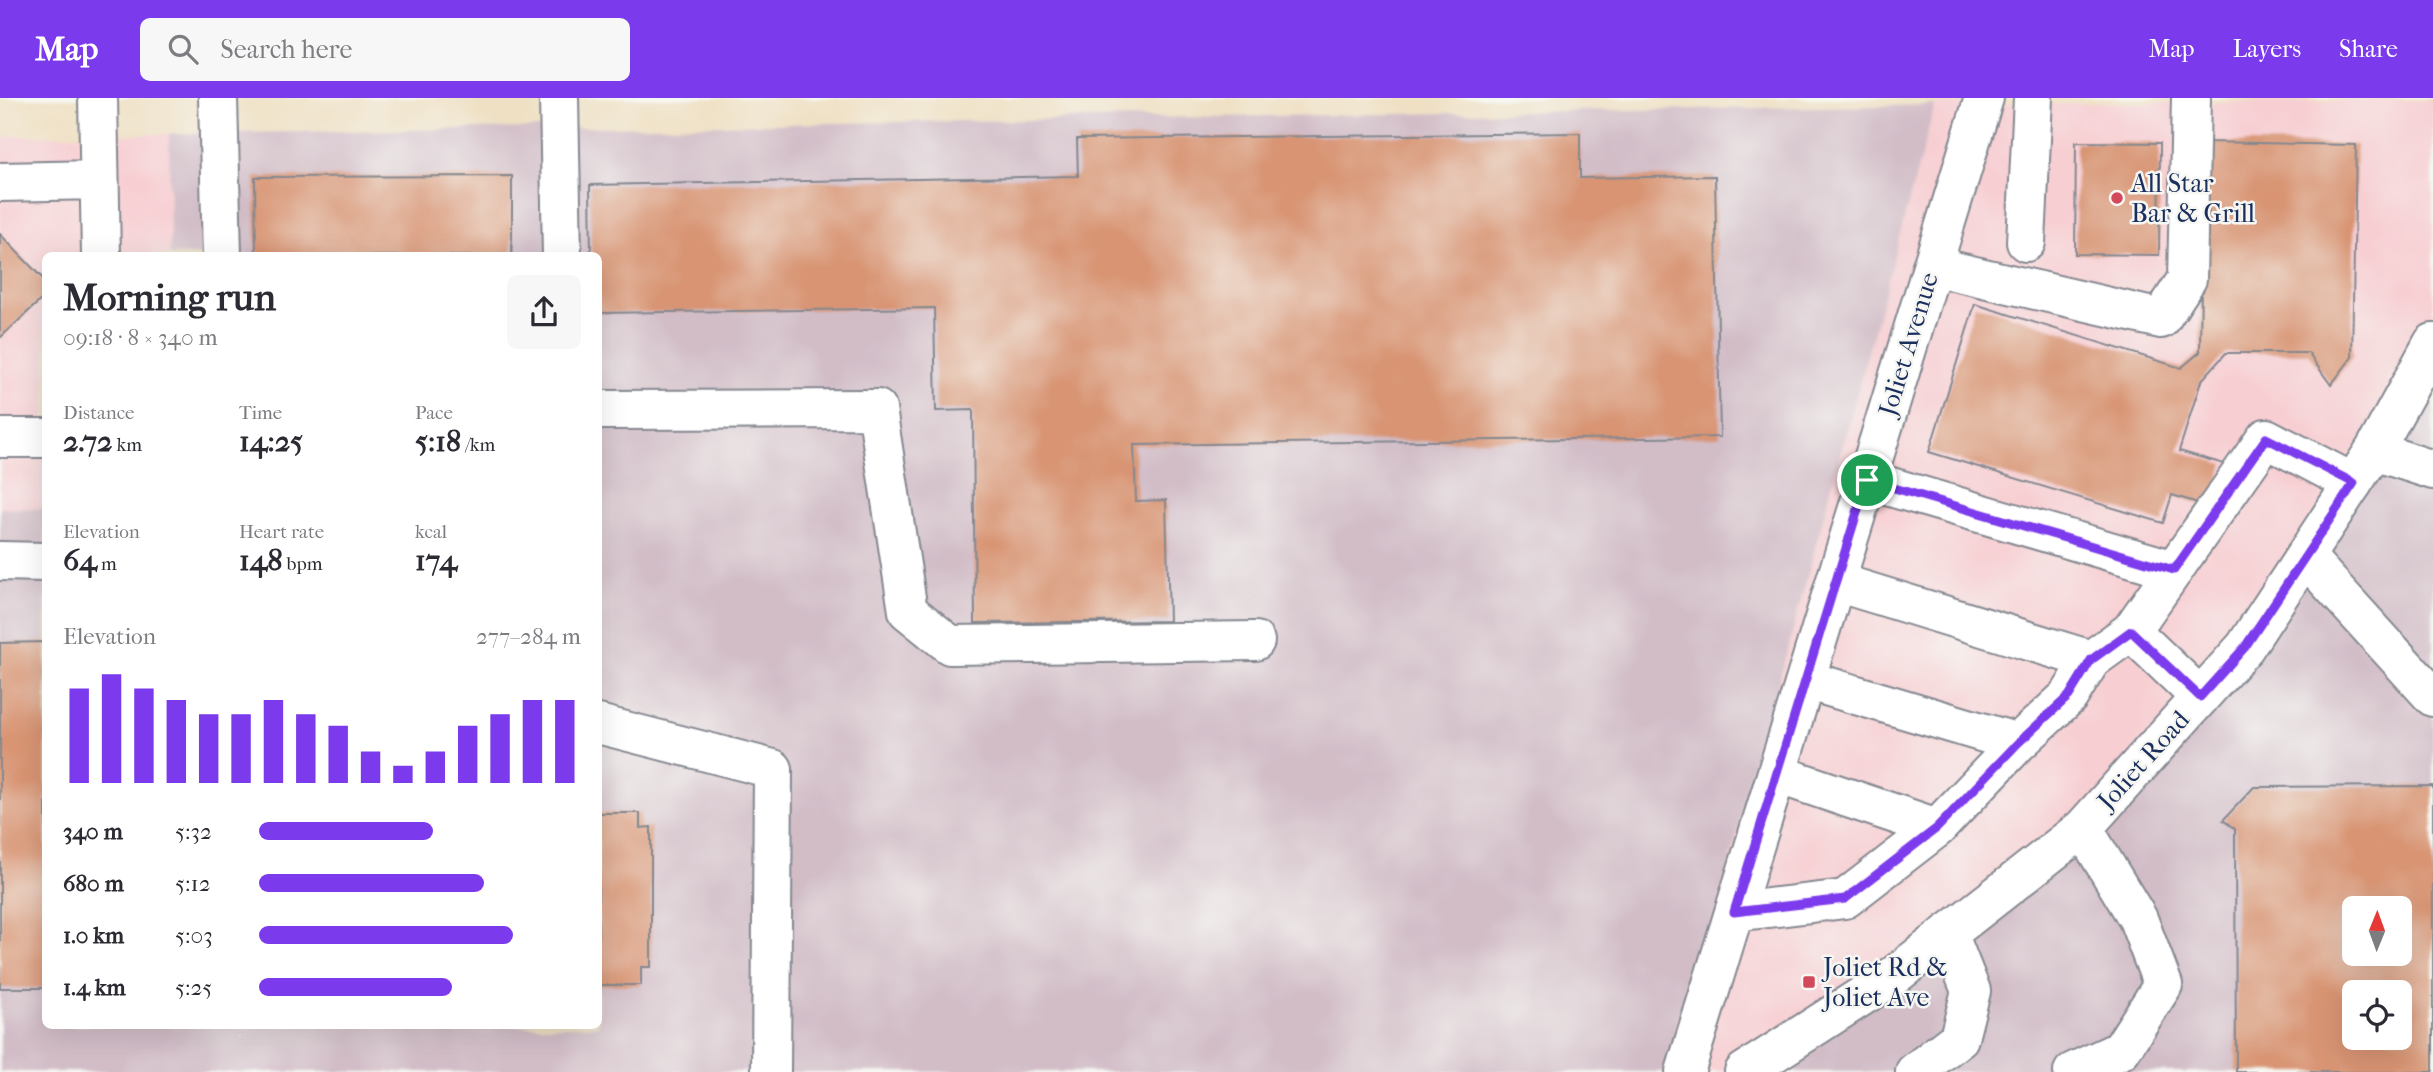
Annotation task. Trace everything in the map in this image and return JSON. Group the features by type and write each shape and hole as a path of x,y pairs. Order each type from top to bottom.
{"street":[{"path":"98,98 101,252"},
{"path":"218,98 222,252"},
{"path":"559,98 562,252"},
{"name":"Joliet Avenue","path":"1685,1072 1984,98"},
{"path":"2026,242 2033,98"},
{"path":"1932,266 2161,318 2187,279 2191,98"},
{"path":"0,182 99,180"},
{"name":"Joliet Road","path":"1744,1072 1895,975 2083,828 2245,647 2375,451 2433,343"},
{"path":"602,410 877,409 908,611 950,645 1255,640"},
{"path":"0,438 42,438"},
{"path":"1734,912 1845,899 1937,828 2018,743 2069,696 2091,660 2131,631 2266,438 2354,483"},
{"path":"2375,451 2433,470"},
{"path":"1867,480 2174,570"},
{"path":"2305,556 2433,697"},
{"path":"0,561 42,562"},
{"path":"1836,582 2091,660"},
{"path":"2131,631 2200,697"},
{"path":"1806,680 2018,743"},
{"path":"602,725 773,769 771,1072"},
{"path":"1777,774 1937,828"},
{"path":"2073,1072 2121,1050 2163,985 2138,919 2083,828"},
{"path":"1915,1072 1960,1055 1971,991 1948,933"}],"shaded area":[{"path":"2433,100 2433,369 2206,711 1767,1072 1673,1072 1935,105"},
{"path":"1935,105 1673,1072 0,1072 0,508 42,509 42,1029 602,1029 602,252 170,252 169,134"},
{"path":"169,134 170,252 42,252 42,509 0,508 0,136"},
{"path":"2433,369 2433,1072 1767,1072 2206,711"}],"building":[{"path":"1580,133 1580,178 1715,176 1720,437 1134,445 1136,501 1166,500 1169,621 975,623 973,410 936,411 934,308 602,313 602,252 591,252 590,185 1078,176 1077,139"},
{"name":"All Star Bar & Grill","path":"2076,142 2160,143 2159,255 2075,254"},
{"path":"2203,142 2356,145 2352,357 2331,385 2308,353 2226,353 2201,381 2179,451 2224,464 2211,507 2172,495 2163,523 1929,452 1975,304 2181,368 2200,352"},
{"path":"512,176 512,252 256,252 255,177"},
{"path":"0,234 42,278 42,299 0,338"},
{"path":"42,642 42,988 0,988 0,643"},
{"path":"2433,786 2433,1072 2236,1072 2235,829 2223,820 2254,787"},
{"path":"602,813 640,813 640,828 651,827 651,967 641,967 641,985 602,985"}],"place":[{"name":"All Star Bar & Grill","path":"2117,198"},
{"name":"Joliet Rd & Joliet Ave","path":"1809,982"}],"route":[{"path":"2266,438 2354,483 2245,647 2200,697 2131,631 2091,660 2069,696 2018,743 1937,828 1845,899 1734,912 1867,480 2174,570 2266,438"}]}
